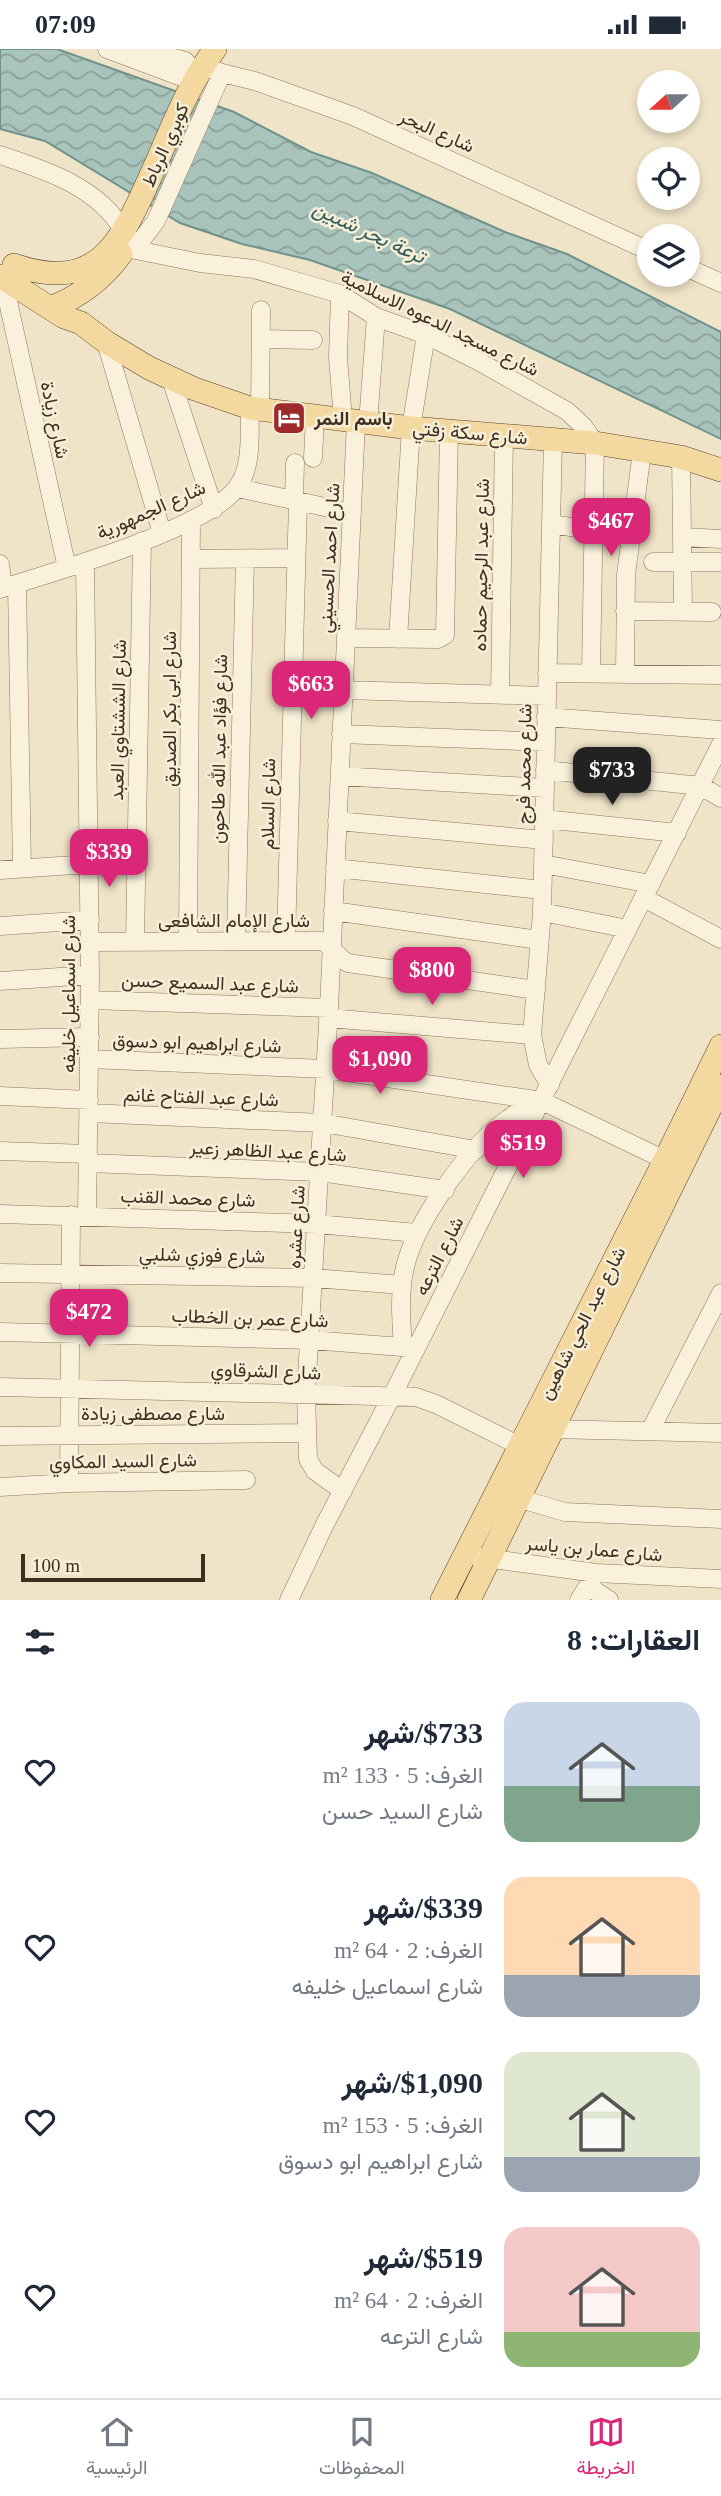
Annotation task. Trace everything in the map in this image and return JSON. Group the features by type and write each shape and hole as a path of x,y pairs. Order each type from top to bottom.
{"main road":[{"name":"كوبري الرباط","path":"130,226 207,73"},
{"path":"5,269 43,274 70,272 95,262 116,244 130,226"},
{"path":"58,305 95,282 130,226"},
{"name":"شارع سكة زفتي","path":"5,269 58,305 64,317 81,323 106,342 171,379 255,409 411,428 595,443 681,457 721,470"},
{"name":"شارع عبد الحي شاهين","path":"469,1600 489,1559 520,1446 721,1046"},
{"name":"شارع عبد الحي شاهين","path":"442,1600 465,1554 551,1429 721,1086"}],"street":[{"path":"107,49 182,77 207,73"},
{"path":"142,49 176,53 207,73"},
{"path":"0,155 90,194 143,237 156,221 207,73"},
{"name":"شارع البحر","path":"207,73 255,81 353,116 637,246"},
{"name":"شارع مسجد الدعوه الاسلامية","path":"130,226 200,263 254,269 340,294 376,317 426,335 567,411 583,426 595,443"},
{"name":"شارع زيادة","path":"5,269 9,306 66,568"},
{"path":"700,273 721,283"},
{"path":"340,294 338,357 356,422"},
{"path":"261,310 262,339 255,409 246,467 237,488 352,513"},
{"path":"356,422 376,317"},
{"path":"398,639 411,428 426,335"},
{"path":"262,339 313,340"},
{"path":"106,342 162,533"},
{"path":"171,379 214,509"},
{"name":"شارع السلام","path":"286,940 296,501 315,417"},
{"name":"شارع احمد الحسيني","path":"332,947 356,422"},
{"path":"346,638 438,639 445,635 449,431"},
{"name":"شارع عبد الرحيم حماده","path":"499,695 504,435"},
{"name":"شارع محمد فرج","path":"546,1093 531,1035 542,912 553,440"},
{"path":"591,673 595,443"},
{"path":"625,674 625,611 630,535 642,451"},
{"path":"681,457 683,611"},
{"name":"شارع الجمهورية","path":"7,587 162,533 214,509 237,488"},
{"name":"شارع ابى بكر الصديق","path":"188,941 191,520"},
{"path":"551,524 630,535"},
{"path":"682,537 721,539"},
{"name":"شارع الششتاوي العبد","path":"135,942 142,541"},
{"path":"191,559 295,558"},
{"name":"شارع فؤاد عبد الله طاحون","path":"236,940 245,559"},
{"name":"شارع اسماعيل خليفه","path":"69,1483 70,1273 88,1159 89,1106 90,919 85,562"},
{"path":"653,562 721,562"},
{"path":"0,564 7,587 22,869"},
{"path":"625,611 712,612"},
{"path":"547,673 721,675"},
{"path":"344,690 547,697"},
{"path":"546,717 721,730"},
{"path":"341,734 546,742"},
{"name":"شارع الترعه","path":"289,1600 324,1525 393,1395 409,1348 546,1093 721,744"},
{"path":"340,776 545,779 701,786 721,798"},
{"path":"544,819 677,834"},
{"path":"337,821 544,840"},
{"path":"0,870 89,864"},
{"path":"543,864 647,891 721,939"},
{"path":"335,868 542,890"},
{"path":"333,911 540,940"},
{"path":"542,912 628,929"},
{"path":"0,926 90,919"},
{"name":"شارع الإمام الشافعى","path":"90,942 321,941 332,947 341,960 348,963 536,990"},
{"name":"شارع عشره","path":"332,947 306,1392 306,1433 308,1459 315,1471 343,1491"},
{"path":"0,981 90,975"},
{"name":"شارع عبد السميع حسن","path":"90,1000 329,1013 531,1035"},
{"path":"0,1039 90,1037"},
{"name":"شارع ابراهيم ابو دسوق","path":"89,1059 326,1069 546,1093 665,1160"},
{"path":"409,1348 400,1307 402,1285 417,1233 444,1189 477,1150 506,1119 546,1093"},
{"name":"شارع عبد الفتاح غانم","path":"0,1096 89,1106 323,1123 477,1150"},
{"name":"شارع عبد الظاهر زعير","path":"0,1151 88,1159 320,1172 444,1189"},
{"name":"شارع محمد القنب","path":"0,1214 317,1224 417,1233"},
{"name":"شارع فوزي شلبي","path":"0,1273 314,1278 402,1285"},
{"path":"650,1431 721,1293"},
{"name":"شارع عمر بن الخطاب","path":"0,1332 311,1340 409,1348"},
{"name":"شارع الشرقاوي","path":"0,1387 306,1392 416,1397 436,1404 520,1446"},
{"path":"551,1429 721,1433"},
{"name":"شارع مصطفى زيادة","path":"0,1436 306,1433"},
{"name":"شارع السيد المكاوي","path":"0,1487 246,1480"},
{"name":"شارع عمار بن ياسر","path":"507,1496 556,1510 589,1514 721,1519"},
{"name":"شارع عمار بن ياسر","path":"465,1554 588,1587 721,1579"},
{"path":"588,1587 609,1600"}],"water":[{"name":"ترعة بحر شبين","path":"0,49 57,49 234,112 311,152 372,173 505,232 567,254 721,332 721,439 450,309 310,260 242,244 180,223 45,141 0,129"}],"place":[{"name":"باسم النمر","path":"289,418"}]}
